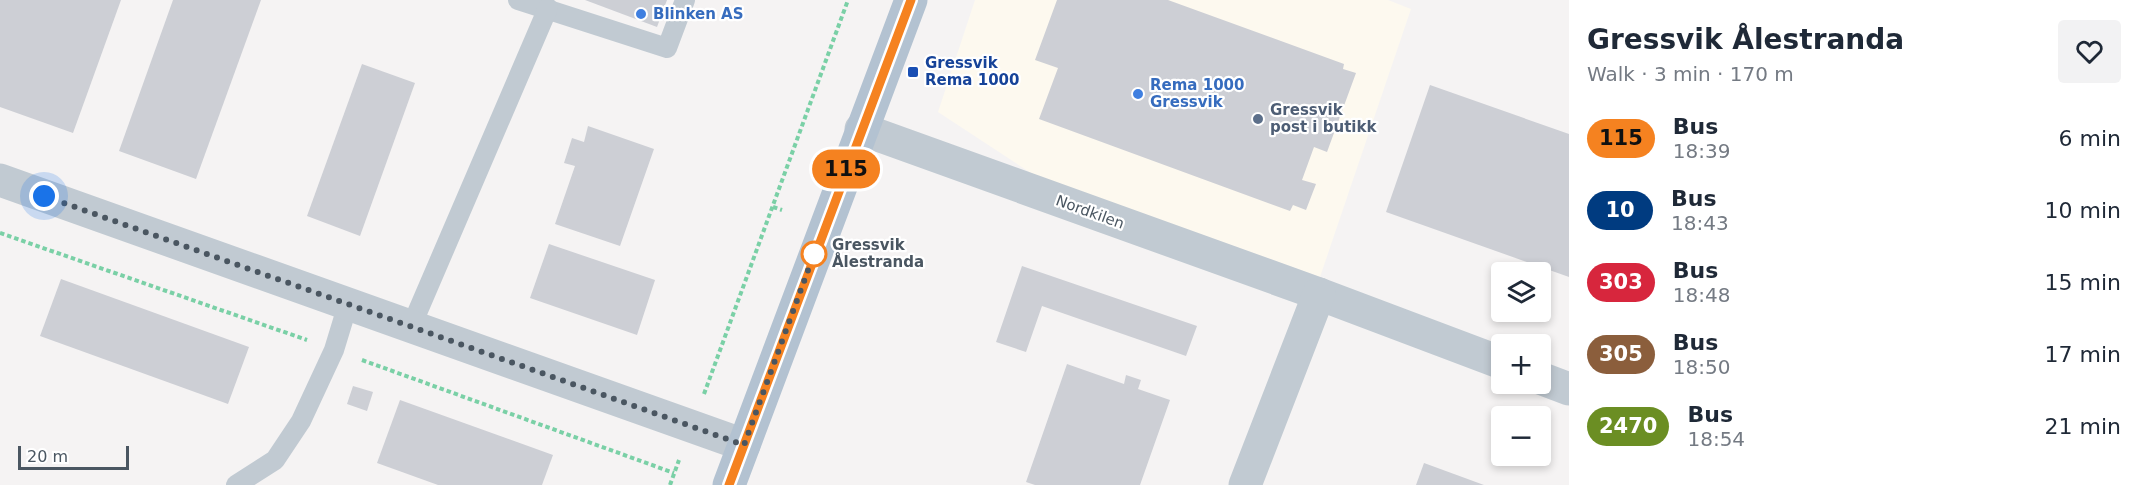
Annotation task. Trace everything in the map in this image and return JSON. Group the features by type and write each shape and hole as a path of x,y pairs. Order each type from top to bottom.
{"main road":[{"path":"729,485 911,0"}],"street":[{"name":"Nordkilen","path":"861,129 1491,359"},
{"path":"0,180 744,445"},
{"path":"1245,485 1318,294"},
{"path":"1551,382 1569,389"}],"lane":[{"path":"518,0 667,48 685,0"},
{"path":"411,327 548,8"},
{"path":"236,485 275,460 301,421 334,350 348,304"}],"path":[{"path":"670,485 848,0"},
{"path":"773,207 782,210"}],"shaded area":[{"path":"975,0 1388,0 1411,9 1320,277 1034,175 938,112"}],"building":[{"path":"0,0 121,0 73,133 0,107"},
{"path":"173,0 261,0 196,179 119,151"},
{"name":"Blinken AS","path":"585,0 667,0 657,27"},
{"name":"Rema 1000 Gressvik","path":"1057,0 1168,0 1344,64 1343,69 1356,73 1327,152 1314,147 1302,180 1316,184 1306,210 1293,205 1290,211 1039,119 1058,68 1035,60"},
{"path":"362,64 415,83 360,236 307,216"},
{"path":"1430,85 1569,134 1569,277 1551,271 1551,262 1527,262 1386,212"},
{"path":"588,126 654,149 620,246 555,224 575,166 564,163 572,138 584,142"},
{"path":"549,244 655,280 637,335 530,298"},
{"path":"1022,266 1197,326 1186,356 1042,306 1026,352 996,342"},
{"path":"61,279 249,347 228,404 40,336"},
{"path":"1067,364 1124,384 1126,375 1141,380 1138,389 1170,400 1140,485 1035,485 1026,482"},
{"path":"353,386 373,392 367,411 347,404"},
{"path":"400,400 553,455 542,485 438,485 377,463"},
{"path":"1424,463 1484,485 1416,485"}],"bus line":[{"name":"115","path":"729,485 911,0"}],"place":[{"name":"Blinken AS","path":"641,14"},
{"name":"Gressvik Rema 1000","path":"913,72"},
{"name":"Rema 1000 Gressvik","path":"1138,94"},
{"name":"Gressvik post i butikk","path":"1258,119"},
{"name":"Gressvik Ålestranda","path":"814,254"}],"route":[{"path":"44,196 744,445 814,254"}]}
